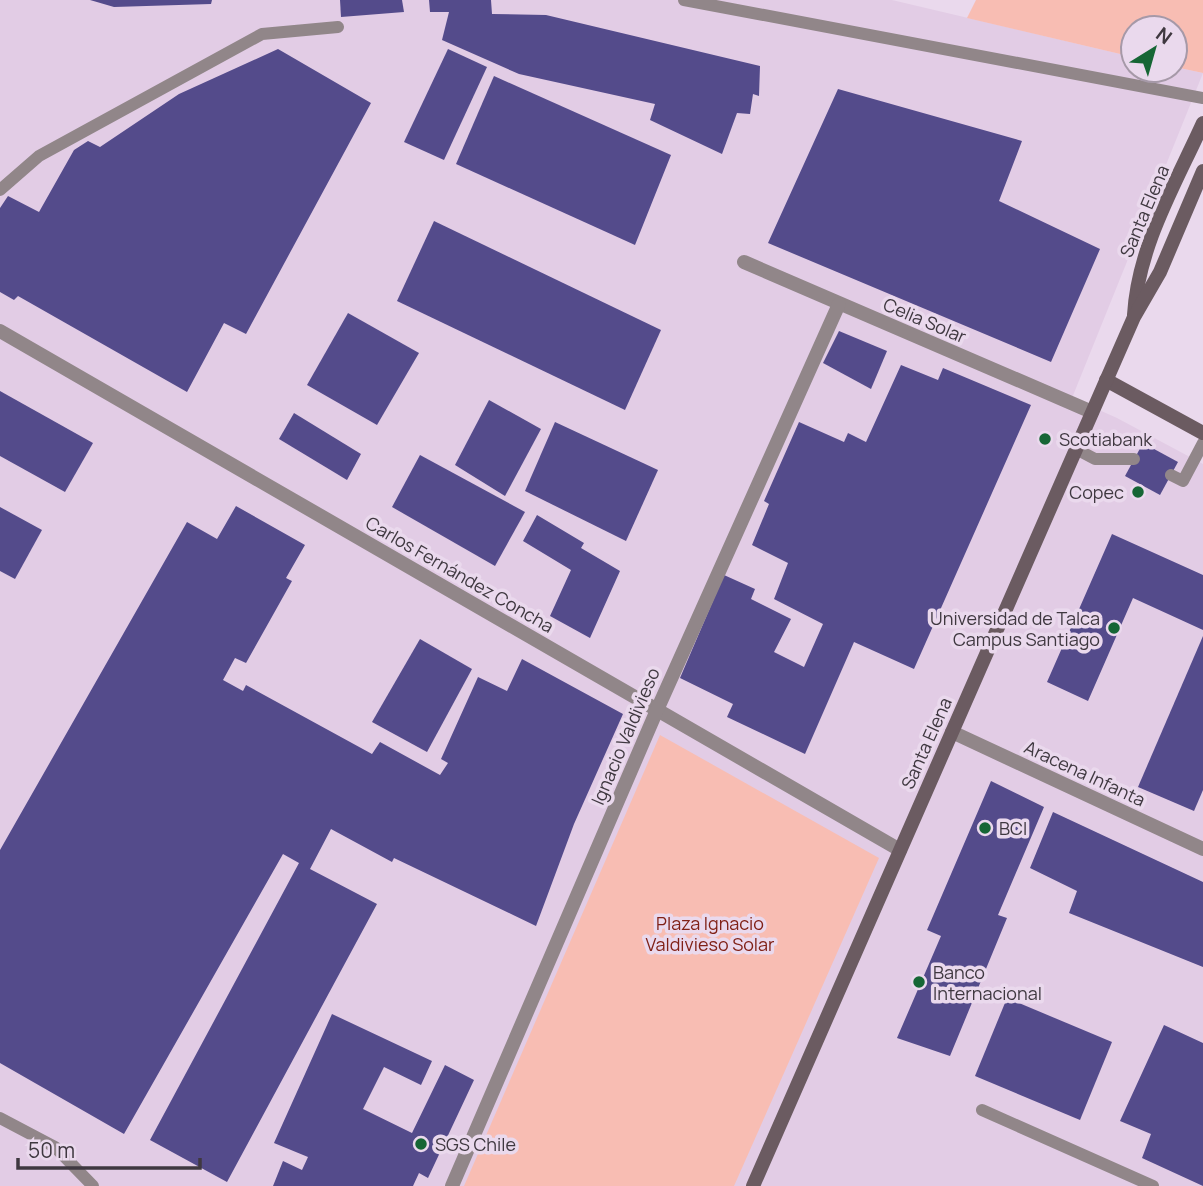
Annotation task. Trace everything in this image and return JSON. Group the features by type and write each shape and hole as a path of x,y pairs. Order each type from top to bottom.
{"main road":[{"name":"Santa Elena","path":"1134,317 1135,294 1144,255 1203,123"},
{"name":"Santa Elena","path":"753,1186 1106,380 1134,317 1160,272 1203,171"},
{"path":"1106,380 1203,433"}],"street":[{"name":"Celia Solar","path":"744,262 1092,412"},
{"name":"Ignacio Valdivieso","path":"452,1186 657,710 839,304"},
{"name":"Carlos Fernández Concha","path":"0,331 900,850"},
{"name":"Aracena Infanta","path":"952,732 1203,849"}],"lane":[{"path":"684,0 1203,98"},
{"path":"0,190 39,156 262,34 338,26"},
{"path":"1171,475 1183,481 1203,443"},
{"path":"1076,449 1095,458 1134,459"},
{"path":"982,1110 1153,1186"},
{"path":"0,1118 55,1147 93,1186"}],"shaded area":[{"path":"0,0 892,0 1119,54 1119,84 1189,84 1189,70 1203,73 1072,398 1117,418 1203,464 1203,1186 0,1186"}],"green space":[{"path":"976,0 1203,0 1203,73 1189,70 1189,14 1119,14 1119,54 967,18"},
{"name":"Plaza Ignacio Valdivieso Solar","path":"660,735 879,858 734,1186 464,1186"}],"building":[{"path":"90,0 212,0 211,4 114,7"},
{"path":"340,0 402,0 404,12 341,17"},
{"path":"429,0 491,0 492,14 546,15 760,66 759,96 753,94 750,114 737,113 722,154 650,120 655,104 519,74 442,40 449,12 430,12"},
{"path":"278,49 371,103 246,334 224,323 187,392 18,296 14,300 0,292 0,208 8,196 39,212 74,150 88,141 100,147 179,94"},
{"path":"448,49 487,67 444,160 404,142"},
{"path":"494,76 671,155 635,245 456,164"},
{"path":"838,89 1022,141 999,201 1100,249 1051,362 768,243"},
{"path":"434,221 661,330 625,410 397,301"},
{"path":"348,313 419,353 377,425 307,385"},
{"path":"839,331 887,351 871,389 823,363"},
{"path":"901,365 938,380 943,368 1031,405 914,669 854,642 805,754 727,717 733,704 680,678 724,575 755,589 751,599 791,619 774,652 804,667 823,624 774,599 788,563 752,545 769,504 764,501 799,422 844,442 848,433 866,442"},
{"path":"0,391 93,443 65,492 0,456"},
{"path":"489,400 541,429 505,496 455,465"},
{"path":"294,413 361,454 347,480 279,439"},
{"path":"555,422 658,470 626,541 525,491"},
{"path":"1143,443 1178,462 1160,495 1125,476"},
{"path":"420,455 525,512 495,566 392,507"},
{"path":"236,506 305,545 286,578 292,581 246,663 235,658 223,680 243,691 246,685 372,754 380,742 440,775 448,763 441,759 478,677 507,691 522,659 623,714 574,824 536,926 394,858 392,862 331,829 310,869 377,904 227,1182 150,1140 299,863 283,854 124,1134 0,1063 0,850 187,522 217,539"},
{"path":"0,507 42,530 15,579 0,571"},
{"path":"537,515 584,543 581,548 620,571 590,638 550,616 571,570 523,541"},
{"path":"1112,534 1203,575 1203,630 1133,598 1088,701 1047,682"},
{"path":"1203,636 1203,790 1194,811 1138,787"},
{"path":"420,639 472,669 427,752 372,722"},
{"path":"991,781 1044,807 998,915 1007,918 950,1056 897,1038 941,936 927,930"},
{"path":"1053,812 1203,882 1203,967 1069,913 1077,891 1030,868"},
{"path":"1007,998 1112,1042 1080,1120 975,1076"},
{"path":"332,1014 432,1061 421,1085 384,1067 363,1109 412,1133 445,1065 474,1080 428,1178 419,1173 413,1186 273,1186 283,1161 302,1170 308,1157 274,1143"},
{"path":"1164,1025 1203,1043 1203,1186 1142,1158 1151,1134 1120,1121"}],"place":[{"name":"Scotiabank","path":"1045,439"},
{"name":"Copec","path":"1138,492"},
{"name":"Universidad de Talca Campus Santiago","path":"1114,628"},
{"name":"BCI","path":"985,828"},
{"name":"Banco Internacional","path":"919,982"},
{"name":"SGS Chile","path":"421,1144"}]}
